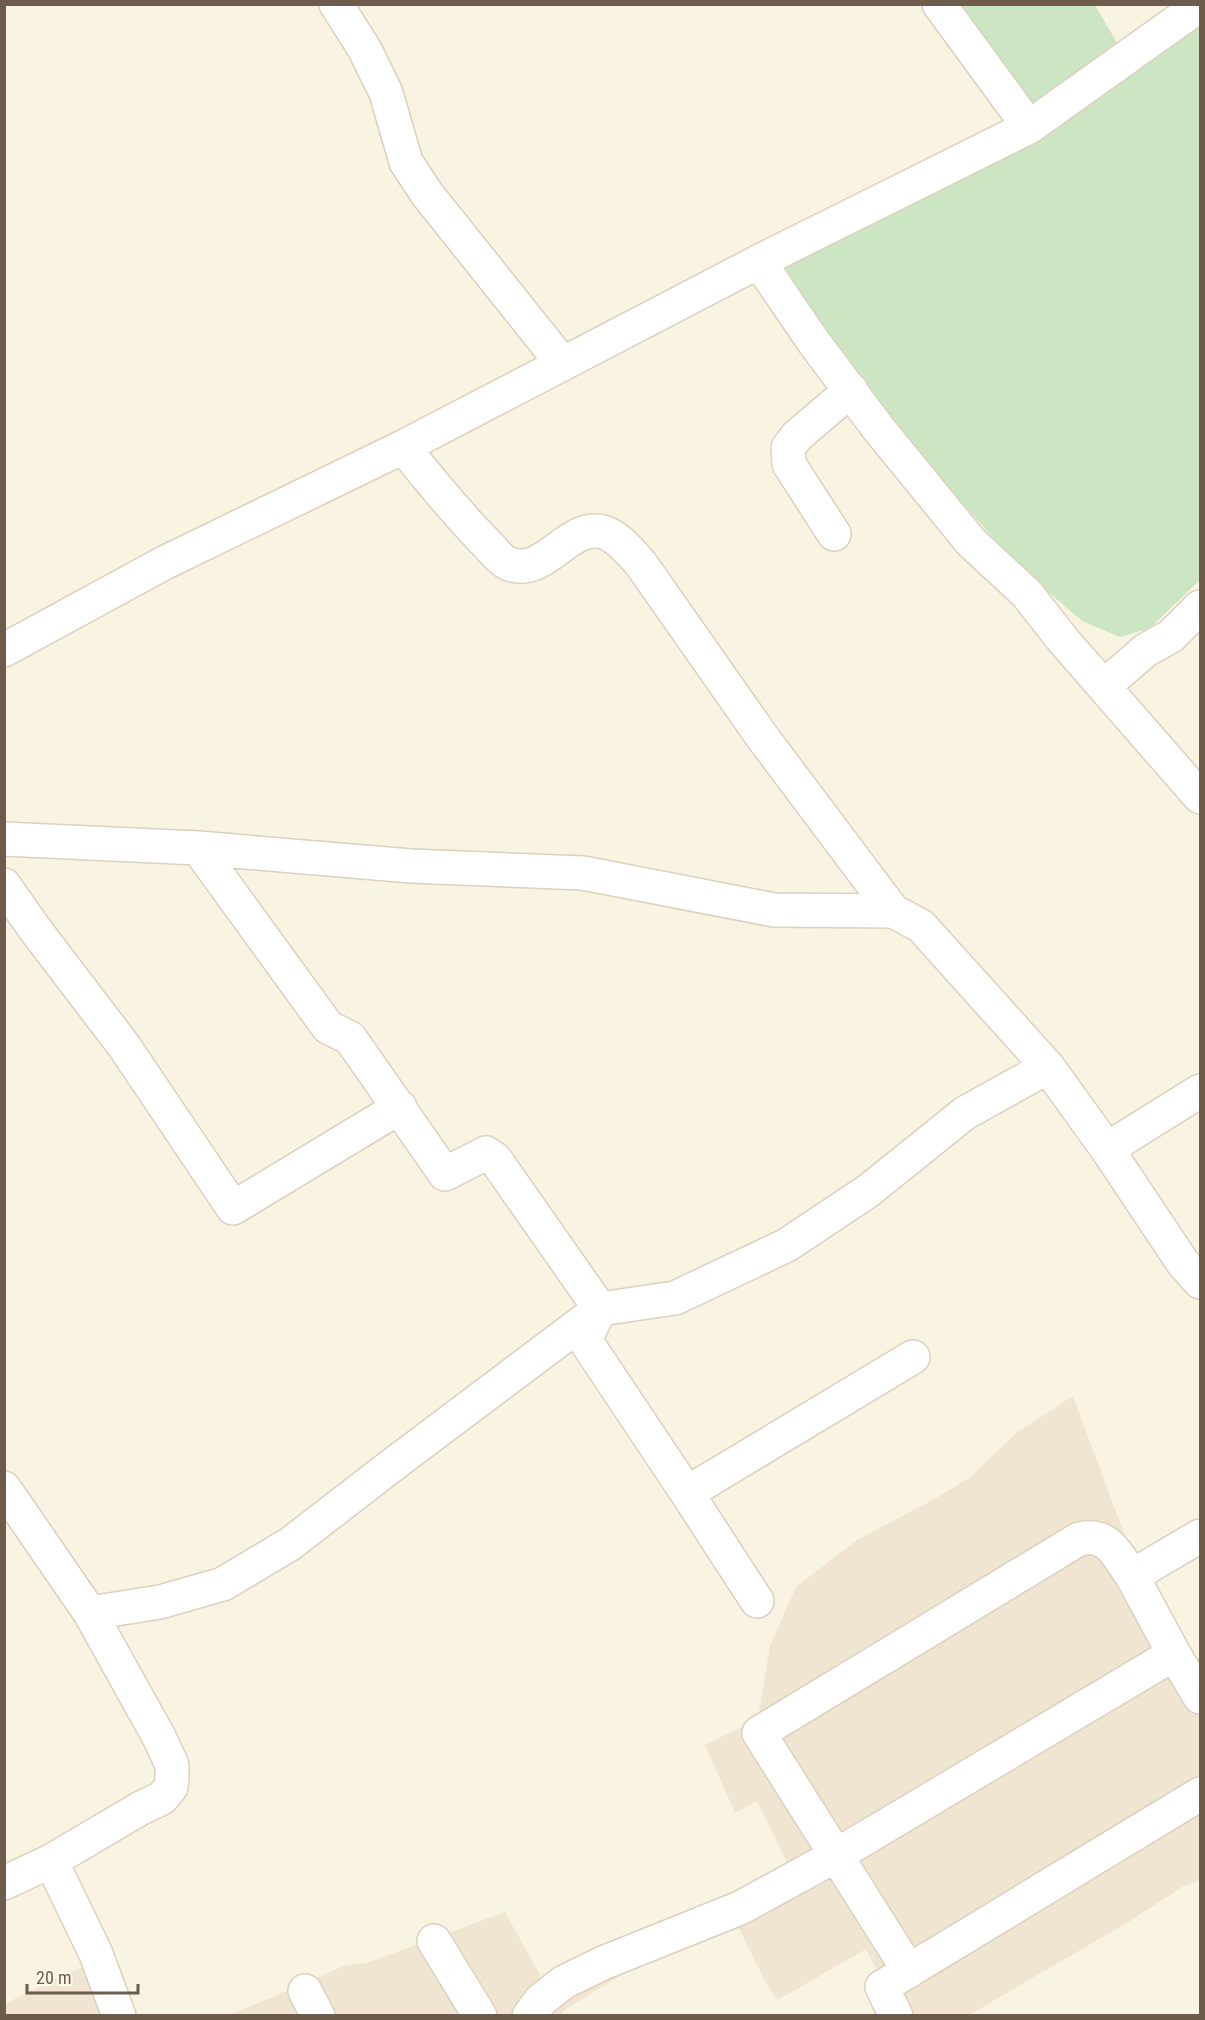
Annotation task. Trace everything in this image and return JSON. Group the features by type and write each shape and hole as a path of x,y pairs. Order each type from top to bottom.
{"street":[{"path":"336,4 365,50 386,93 406,162 426,194 562,363"},
{"path":"939,4 1029,127"},
{"path":"4,650 164,563 403,447 762,260 1029,127 1200,5"},
{"path":"762,260 768,275 786,303 851,390 971,542 1027,594 1200,797"},
{"path":"834,534 789,464 788,448 797,436 851,390"},
{"path":"403,447 465,521 506,563 520,566 534,564 583,533 603,532 623,544 641,564 763,738 893,911 921,926 1048,1067 1107,1149 1183,1263 1200,1282"},
{"path":"1104,686 1146,650 1171,636 1200,607"},
{"path":"4,839 198,848 411,866 584,873 774,910 893,911"},
{"path":"198,848 328,1026 350,1038 445,1174 486,1153 495,1159 600,1309"},
{"path":"4,885 124,1046 233,1208 400,1107"},
{"path":"90,1613 160,1602 223,1584 290,1544 600,1309 675,1298 787,1245 868,1191 965,1113 1048,1067"},
{"path":"1107,1149 1200,1091"},
{"path":"600,1309 585,1340 757,1601"},
{"path":"687,1493 913,1357"},
{"path":"4,1488 90,1613 159,1737 172,1765 171,1787 162,1798 51,1861 4,1883"},
{"path":"909,1971 759,1734 1079,1539 1092,1536 1105,1540 1132,1576 1200,1698"},
{"path":"1132,1576 1200,1536"},
{"path":"529,2016 541,2000 564,1982 603,1963 740,1908 835,1856 1174,1654"},
{"path":"896,2016 882,1987 1200,1794"},
{"path":"51,1861 96,1954 119,2016"},
{"path":"434,1941 480,2016"}],"shaded area":[{"path":"1073,1396 1133,1558 1200,1670 1200,1880 1182,1887 1130,1921 969,2015 900,2015 866,1949 778,2000 767,1985 737,1925 656,1954 567,2008 560,2015 226,2016 346,1965 367,1963 505,1912 545,1984 551,1989 641,1930 791,1871 757,1801 735,1813 705,1745 758,1719 770,1646 796,1587 857,1540 940,1496 973,1475 1015,1434"},
{"path":"107,1955 127,2015 5,2015 4,2004"}],"green space":[{"path":"950,5 1095,5 1120,48 1030,115"},
{"path":"1200,24 1200,580 1150,628 1120,637 1082,621 1017,565 901,433 827,335 785,267 1041,139"}]}
